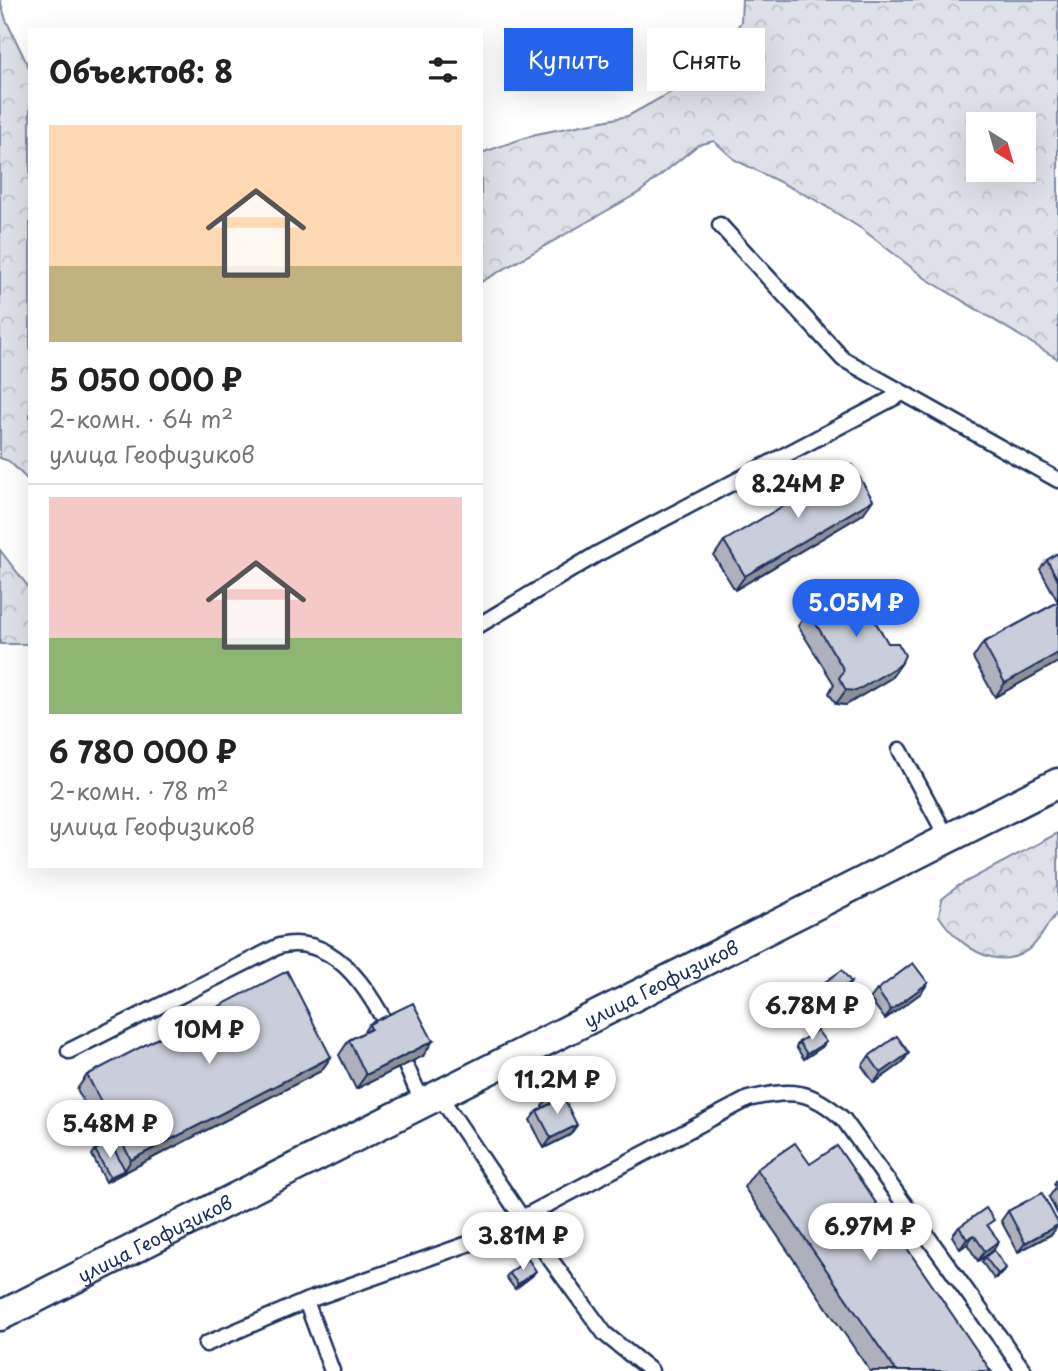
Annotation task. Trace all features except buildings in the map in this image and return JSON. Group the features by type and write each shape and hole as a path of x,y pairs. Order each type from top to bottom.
{"street":[{"name":"улица Геофизиков","path":"0,1316 1058,783"}],"lane":[{"path":"720,225 843,359 1058,480"},
{"path":"483,623 597,554 901,394"},
{"path":"900,750 948,839"},
{"path":"69,1051 279,946 297,942 329,951 361,984 431,1099 605,1334 651,1371"},
{"path":"206,1344 306,1301 482,1239 748,1100 779,1091 803,1093 827,1104 845,1120 1024,1371"},
{"path":"306,1301 332,1371"}],"green space":[{"path":"0,0 6,20 28,66 28,480 9,461 0,458"},
{"path":"742,0 1058,0 1058,359 925,278 862,229 812,198 735,160 714,141 698,145 640,192 483,281 483,152 536,134 628,116 673,91 765,91 765,28 737,28 741,22"},
{"path":"0,550 28,586 28,644 0,644"},
{"path":"1058,833 1058,910 1034,944 1021,954 1007,958 977,952 963,943 939,916 942,899 958,886"}]}
